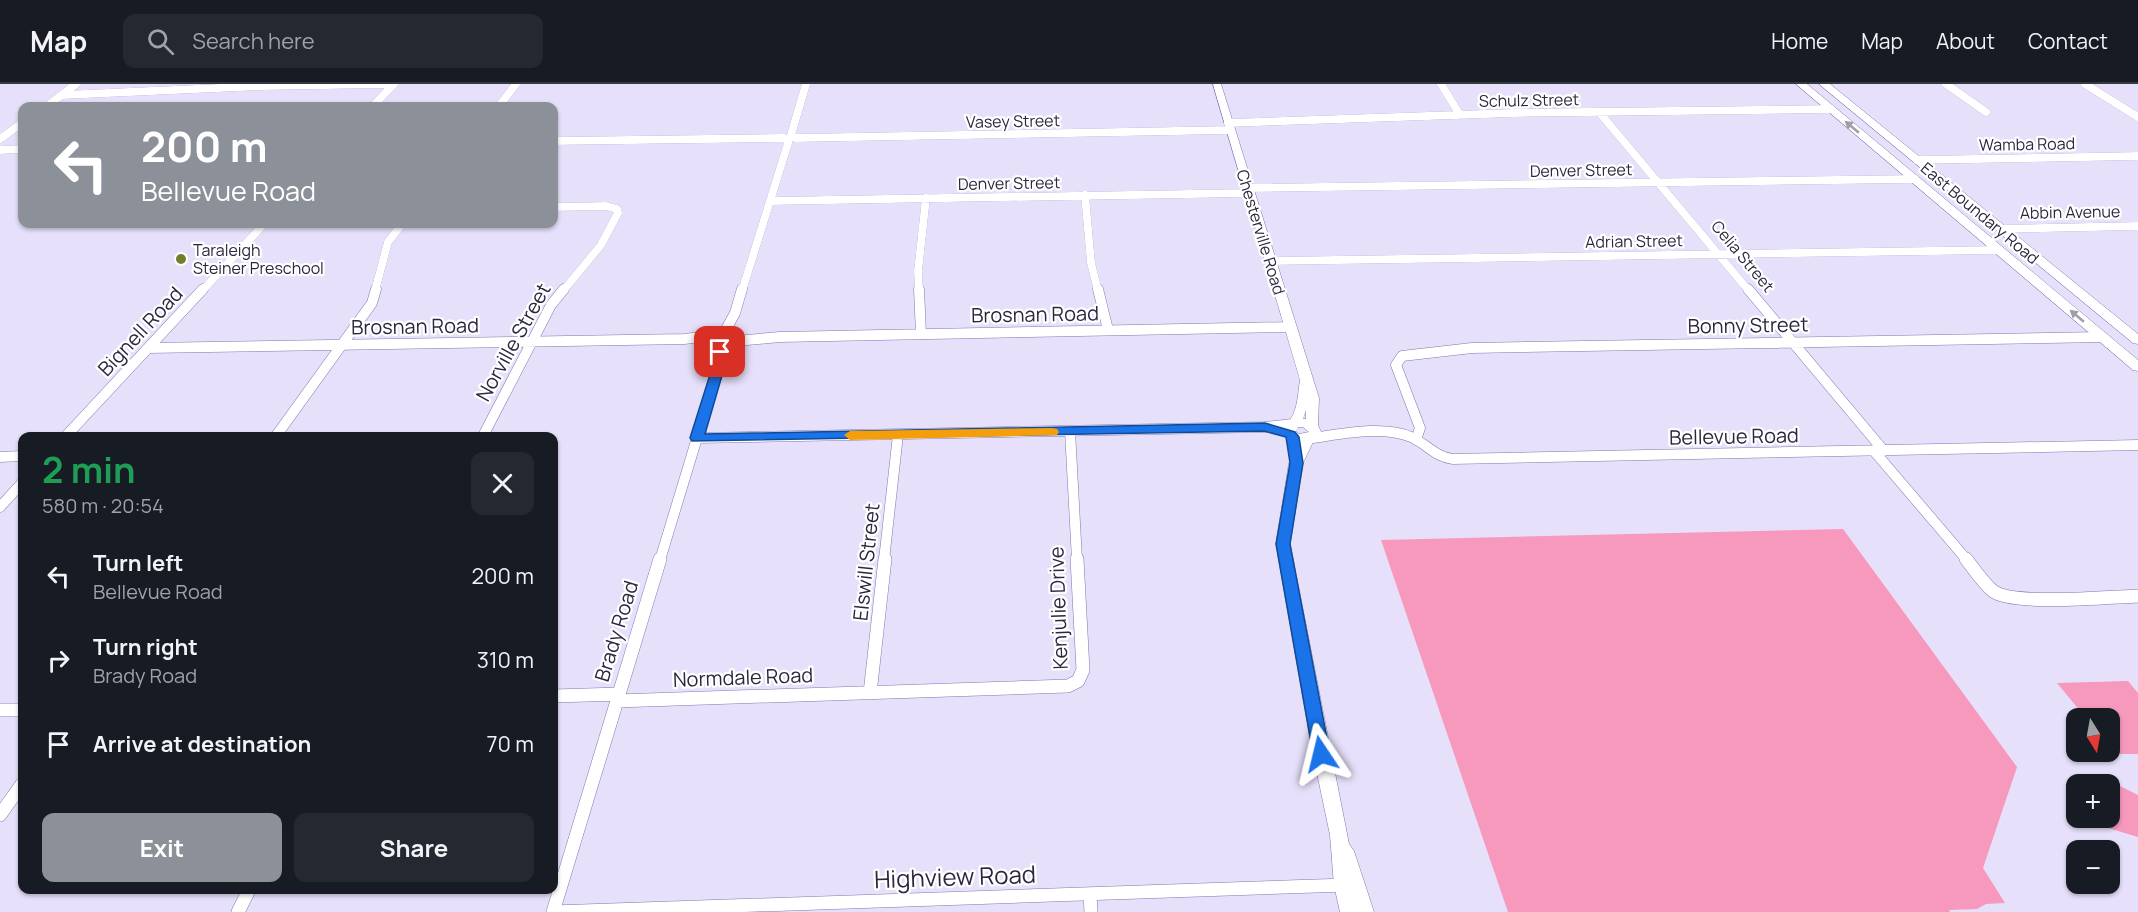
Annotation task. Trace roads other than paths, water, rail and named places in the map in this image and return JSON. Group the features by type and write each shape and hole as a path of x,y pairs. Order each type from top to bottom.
{"main road":[{"name":"East Boundary Road","path":"1801,84 2138,367"},
{"name":"East Boundary Road","path":"1824,84 2138,340"},
{"path":"1874,145 1898,144"},
{"path":"2048,291 2078,291"}],"street":[{"path":"53,102 76,84"},
{"path":"138,93 150,84"},
{"path":"63,95 265,85 387,84"},
{"path":"377,102 394,84"},
{"path":"502,102 516,84"},
{"name":"Brady Road","path":"553,912 720,362 721,338 735,313 806,84"},
{"name":"Chesterville Road","path":"1217,84 1269,261 1313,398 1312,433 1296,463"},
{"path":"1441,84 1460,115"},
{"path":"1946,84 1986,112"},
{"path":"2085,84 2138,117"},
{"name":"Schulz Street","path":"1229,127 1460,115 1831,109"},
{"name":"Celia Street","path":"1599,112 1794,342 1983,583 1999,595 2024,598 2138,596"},
{"path":"0,139 18,126"},
{"name":"Vasey Street","path":"558,141 790,138 1229,127"},
{"path":"0,150 18,149"},
{"name":"Wamba Road","path":"1917,160 2138,156"},
{"name":"Denver Street","path":"771,201 1915,179"},
{"path":"1085,195 1091,263 1108,330"},
{"path":"921,334 918,271 926,198"},
{"name":"Norville Street","path":"485,432 556,297 604,242 618,213 617,209 606,206 558,207"},
{"name":"Abbin Avenue","path":"2002,229 2138,226"},
{"name":"Bignell Road","path":"70,432 260,228"},
{"path":"279,432 375,298 388,242 399,228"},
{"name":"Adrian Street","path":"1269,261 2000,250"},
{"name":"Brady Road","path":"720,362 735,338 735,313"},
{"name":"Brosnan Road","path":"148,348 1290,327"},
{"name":"Bonny Street","path":"1416,440 1420,428 1398,372 1396,361 1407,354 1472,348 2103,337"},
{"name":"Chesterville Road","path":"1306,380 1302,405 1293,430 1296,463 1284,534 1284,554 1339,835 1351,885 1365,912"},
{"path":"697,438 1265,427 1312,433"},
{"name":"Kenjulie Drive","path":"870,693 1059,688 1071,686 1079,681 1083,670 1070,431"},
{"name":"Bellevue Road","path":"1312,433 1399,434 1416,440 1436,455 1453,459 2138,445"},
{"name":"Elswill Street","path":"870,693 898,435"},
{"path":"0,457 18,456"},
{"path":"0,507 18,487"},
{"name":"Normdale Road","path":"558,696 618,698 870,693"},
{"path":"0,710 18,710"},
{"path":"0,815 18,790"},
{"name":"Chesterville Road","path":"1349,912 1351,885"},
{"name":"Highview Road","path":"553,912 823,908 1351,885"},
{"path":"238,912 247,894"},
{"path":"1090,895 1091,912"}],"place":[{"name":"Taraleigh Steiner Preschool","path":"181,259"}]}
